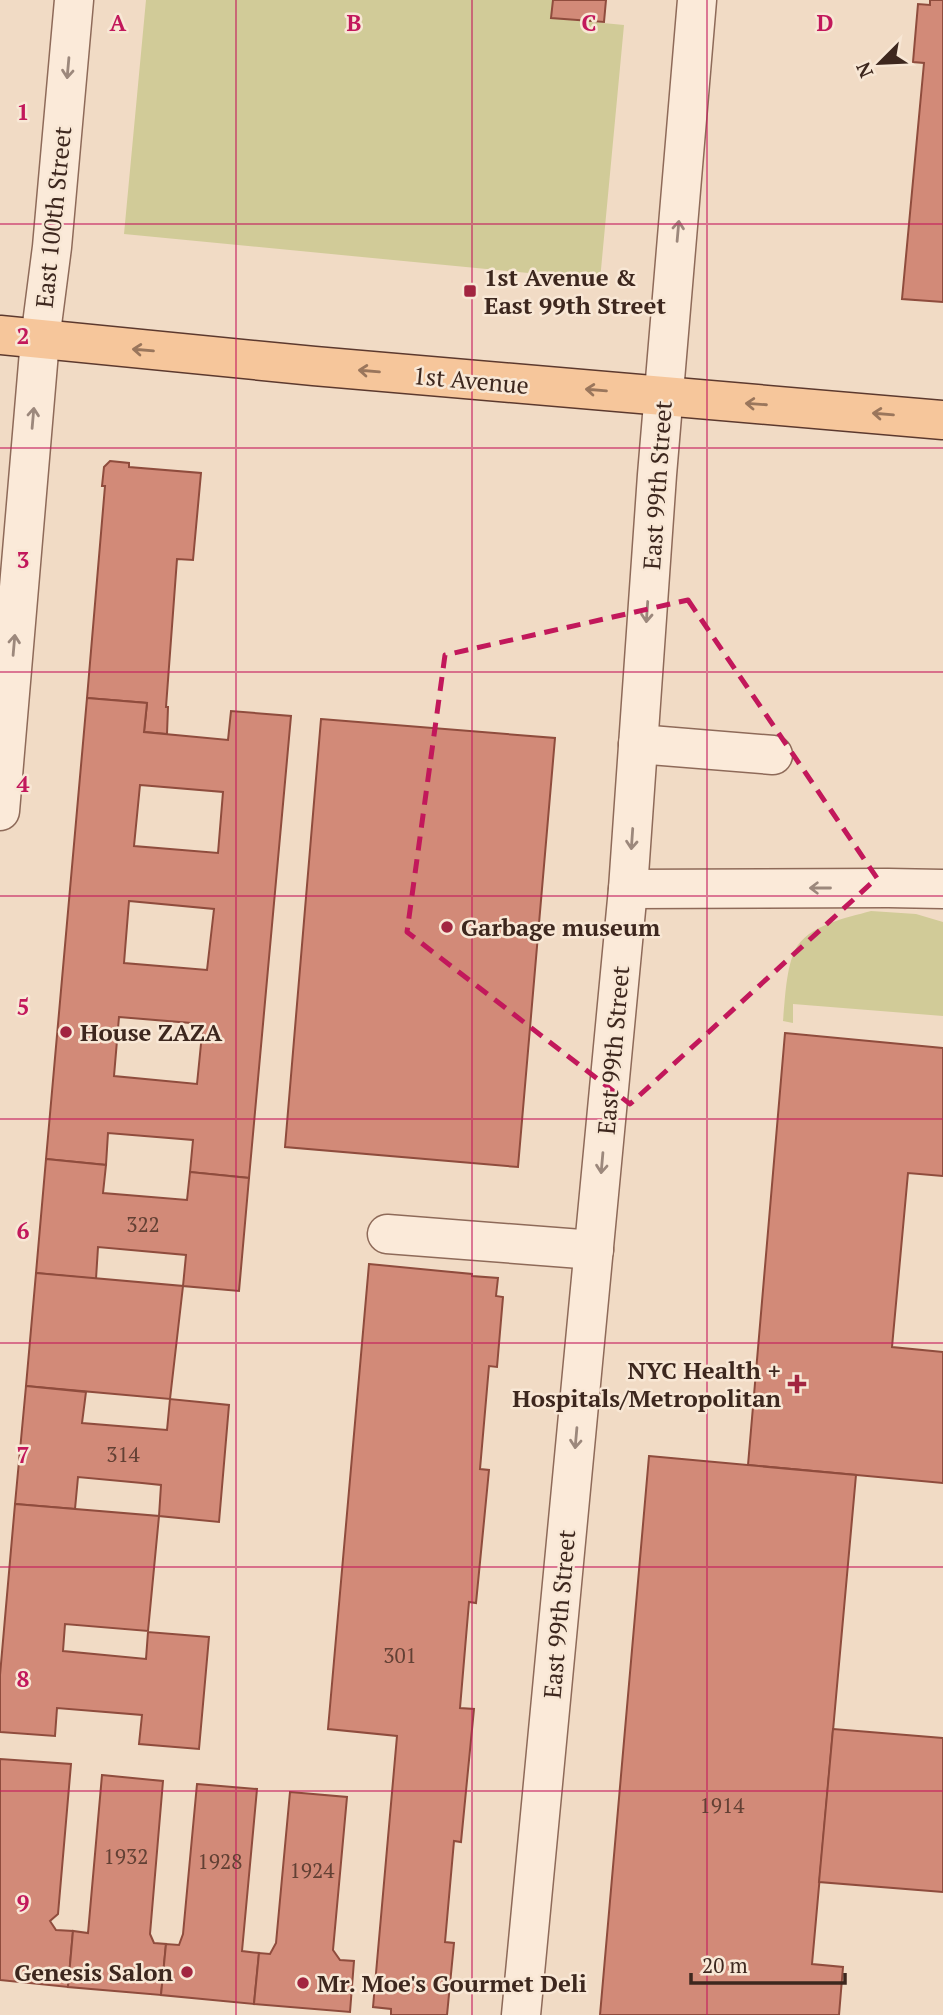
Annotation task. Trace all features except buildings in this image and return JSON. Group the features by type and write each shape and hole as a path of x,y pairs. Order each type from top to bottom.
{"main road":[{"name":"1st Avenue","path":"0,335 664,397 943,420"}],"street":[{"name":"East 100th Street","path":"0,811 40,340 52,247 74,0"},
{"name":"East 99th Street","path":"521,2015 628,889 664,397 697,0"},
{"path":"638,744 773,755"},
{"path":"628,889 943,889"},
{"path":"387,1234 594,1250"}],"highlighted area":[{"path":"688,600 877,878 630,1104 407,932 445,655"}],"shaded area":[{"path":"146,0 553,0 551,18 624,25 600,280 124,234"},
{"path":"871,911 916,914 943,922 943,1016 793,1004 793,1023 783,1021 790,966 801,941 828,924"}],"place":[{"name":"1st Avenue & East 99th Street","path":"470,291"},
{"name":"Garbage museum","path":"447,927"},
{"name":"House ZAZA","path":"66,1032"},
{"name":"NYC Health + Hospitals/Metropolitan","path":"797,1384"},
{"name":"Genesis Salon","path":"187,1972"},
{"name":"Mr. Moe's Gourmet Deli","path":"303,1983"}]}
